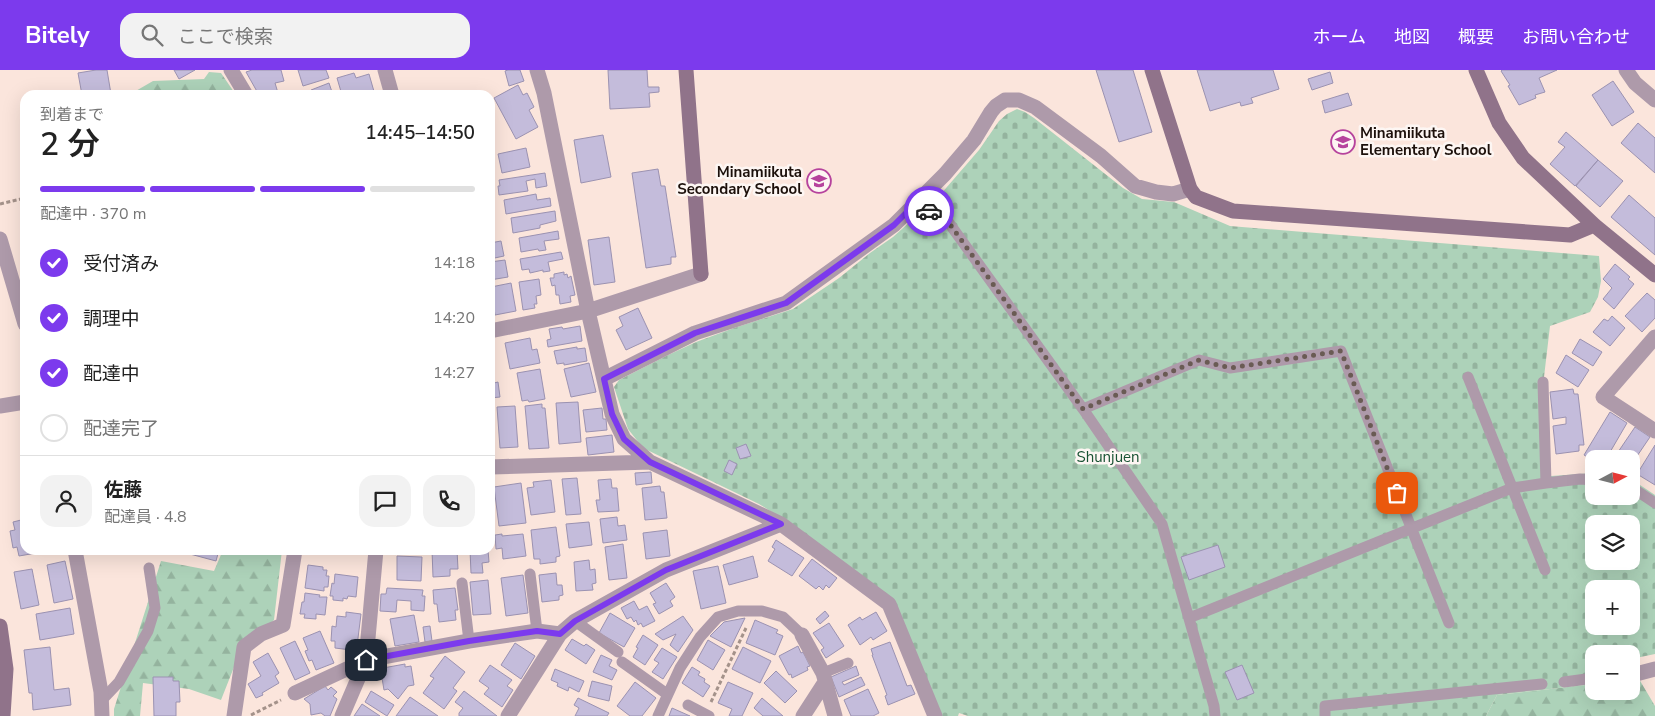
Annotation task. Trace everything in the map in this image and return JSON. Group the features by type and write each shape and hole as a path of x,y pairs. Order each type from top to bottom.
{"street":[{"path":"231,70 243,90"},
{"path":"384,70 390,90"},
{"path":"536,70 544,93 588,311 612,414 624,439 650,462 781,524 889,604 935,716"},
{"path":"495,330 588,311 701,274 686,70"},
{"path":"1152,70 1190,189 1196,197 1232,211 1570,235 1594,224"},
{"path":"1476,70 1499,123 1523,158 1594,224 1655,275"},
{"path":"1626,70 1635,83 1655,100"},
{"path":"604,379 695,333 786,303 894,225 946,174 974,140 991,112 1005,100 1019,100 1035,107 1101,156 1135,186 1156,192 1173,194 1190,189"},
{"path":"0,238 20,307"},
{"path":"1655,337 1603,397 1655,431"},
{"path":"0,406 20,403"},
{"path":"495,467 650,462"},
{"path":"508,716 560,634 575,621 666,570 781,524"},
{"path":"75,555 101,701 102,716"},
{"path":"234,716 244,648 261,634 283,626 294,555"},
{"path":"342,716 366,660 376,555"},
{"path":"0,626 6,669 3,716"},
{"path":"295,693 366,660 469,641 537,631 560,634"},
{"path":"802,635 824,678 835,716"},
{"path":"1640,673 1655,669"},
{"path":"802,716 824,678"}],"lane":[{"path":"916,203 949,223 1083,409 1162,524 1214,706 1215,716"},
{"path":"1083,409 1199,360 1230,368 1341,351 1449,623"},
{"path":"1468,377 1545,570"},
{"path":"1542,382 1546,483"},
{"path":"1189,618 1512,488 1585,479"},
{"path":"1640,493 1655,503"},
{"path":"101,701 119,682 148,631 155,608 149,568"},
{"path":"530,574 537,631"},
{"path":"462,583 469,641"},
{"path":"658,716 680,668 695,644 718,617 738,611 762,611 783,617 802,635"},
{"path":"575,621 667,694"},
{"path":"824,678 848,663"},
{"path":"1564,682 1585,679"},
{"path":"1325,716 1325,706 1542,684"},
{"path":"688,705 707,715"}],"path":[{"path":"0,204 20,199"},
{"path":"707,715 746,628"},
{"path":"250,716 295,693"}],"green space":[{"path":"209,72 221,73 233,90 137,90 153,81 204,79"},
{"name":"Shunjuen","path":"1017,109 1025,112 1123,188 1142,199 1174,202 1230,226 1599,256 1601,281 1598,297 1590,312 1550,326 1544,377 1551,476 1585,474 1585,505 1640,505 1640,485 1655,495 1655,654 1640,657 1640,645 1585,645 1585,685 1497,695 1486,716 968,716 959,713 958,716 942,716 894,603 788,522 759,504 643,448 628,429 614,387 619,380 696,342 793,309 839,278 893,237 940,195 979,150 999,121"},
{"path":"221,555 281,555 274,620 242,647 221,700 189,689 143,683 140,716 114,716 114,709 161,561 214,571"},
{"path":"1640,681 1655,706 1655,716 1486,716 1497,695 1585,685 1585,700 1640,700"}],"building":[{"path":"107,70 110,90 81,90 78,73"},
{"path":"174,70 195,70 179,79"},
{"path":"252,70 281,70 284,81 275,83 277,90 256,90 246,72"},
{"path":"298,70 326,70 329,78 303,86"},
{"path":"520,70 524,81 509,86 505,71"},
{"path":"608,70 647,70 648,87 659,87 659,92 649,93 650,107 610,109"},
{"path":"1096,70 1133,70 1152,132 1119,142"},
{"path":"1197,70 1273,70 1279,89 1251,98 1253,103 1241,106 1240,102 1210,111"},
{"path":"1502,70 1557,70 1539,78 1545,92 1535,95 1536,98 1519,105 1508,86 1510,85"},
{"path":"1330,72 1333,83 1312,90 1308,79"},
{"path":"354,73 356,78 369,74 374,90 341,90 337,78"},
{"path":"1613,81 1634,112 1612,126 1592,95"},
{"path":"329,83 331,90 311,90"},
{"path":"518,85 523,95 527,93 534,107 529,110 538,127 516,139 495,97"},
{"path":"1348,93 1352,105 1325,113 1322,101"},
{"path":"1638,123 1655,138 1655,173 1621,143"},
{"path":"1566,132 1598,160 1575,186 1550,164 1565,147 1558,142"},
{"path":"603,135 611,177 581,183 574,140"},
{"path":"526,148 530,167 502,173 498,154"},
{"path":"1598,160 1623,181 1600,207 1576,186"},
{"path":"658,169 661,186 665,186 676,257 671,257 671,264 646,268 632,173"},
{"path":"545,173 547,186 536,188 535,179 526,181 528,191 499,195 499,180"},
{"path":"536,194 537,200 550,198 551,206 506,214 504,200"},
{"path":"1629,195 1655,218 1655,255 1611,217"},
{"path":"555,211 556,221 540,225 540,228 513,233 511,218"},
{"path":"558,231 559,239 544,241 546,250 539,251 538,249 521,252 519,238"},
{"path":"609,237 615,282 594,285 588,240"},
{"path":"501,241 504,256 495,258 495,242"},
{"path":"561,252 563,259 548,262 550,271 543,272 543,270 530,273 529,269 522,270 520,259"},
{"path":"505,260 508,277 495,279 495,261"},
{"path":"1615,264 1630,277 1628,279 1634,284 1614,309 1603,299 1612,288 1603,279"},
{"path":"564,272 564,275 567,274 568,278 571,276 575,295 570,296 571,302 560,304 559,295 556,295 555,285 552,286 550,278 554,278 554,274"},
{"path":"539,279 541,295 536,296 537,304 534,304 535,308 523,310 519,282"},
{"path":"511,283 516,311 495,315 495,286"},
{"path":"1647,293 1655,300 1655,318 1642,332 1625,316"},
{"path":"638,308 652,338 626,350 616,330 623,326 619,317"},
{"path":"1612,316 1625,328 1610,346 1593,332 1604,319 1608,321"},
{"path":"580,326 582,341 548,347 547,340 551,339 549,329"},
{"path":"530,338 532,350 537,349 540,363 510,369 505,343"},
{"path":"1580,339 1602,352 1593,366 1572,353"},
{"path":"577,347 577,349 585,348 587,361 564,365 564,363 557,364 554,351"},
{"path":"1566,355 1589,370 1578,387 1556,373"},
{"path":"589,363 596,392 571,397 564,369"},
{"path":"540,369 545,399 529,402 528,400 522,401 517,373"},
{"path":"498,382 500,397 495,398 495,383"},
{"path":"1573,389 1574,394 1578,394 1584,445 1579,445 1579,451 1556,454 1553,426 1566,424 1566,417 1553,419 1550,392"},
{"path":"578,402 581,442 559,444 556,403"},
{"path":"542,404 542,408 545,408 549,448 529,449 525,406"},
{"path":"515,406 518,447 500,448 497,407"},
{"path":"602,408 607,430 586,432 583,410"},
{"path":"1610,412 1627,423 1611,450 1587,450"},
{"path":"1635,427 1650,437 1640,452 1640,450 1619,450"},
{"path":"612,435 614,452 588,455 586,438"},
{"path":"746,444 751,456 740,459 736,448"},
{"path":"1655,445 1655,485 1640,476 1640,469"},
{"path":"729,460 737,464 732,475 724,471"},
{"path":"651,472 652,483 636,485 635,473"},
{"path":"577,478 581,514 566,515 562,479"},
{"path":"611,479 612,488 617,488 619,511 598,512 596,500 600,500 598,480"},
{"path":"551,480 555,512 531,515 527,488 534,487 533,482"},
{"path":"521,483 526,523 499,526 495,487"},
{"path":"660,486 661,492 664,492 667,518 645,520 642,488"},
{"path":"617,517 618,526 625,525 627,540 603,543 600,519"},
{"path":"20,520 20,555 25,555 19,556 17,547 13,548 10,531 15,530 13,522"},
{"path":"589,522 592,545 569,548 566,524"},
{"path":"556,527 560,556 556,557 556,562 540,564 540,559 534,559 531,530"},
{"path":"667,530 670,556 646,559 643,533"},
{"path":"502,534 502,536 523,534 526,556 503,559 502,548 496,549 495,535"},
{"path":"776,540 804,558 792,576 768,561 775,549 772,547"},
{"path":"623,544 627,578 609,580 605,547"},
{"path":"1218,545 1225,567 1189,580 1181,557"},
{"path":"194,555 218,555 216,561"},
{"path":"432,555 457,555 458,569 450,569 450,576 433,577"},
{"path":"470,555 488,555 489,562 482,563 483,573 471,573"},
{"path":"397,556 422,557 421,581 397,580"},
{"path":"753,556 758,577 729,585 723,565"},
{"path":"812,559 837,578 829,588 826,585 823,590 819,586 816,589 799,576"},
{"path":"589,560 590,570 595,569 596,583 592,584 593,590 576,591 574,562"},
{"path":"65,561 73,599 54,603 47,565"},
{"path":"308,565 323,567 323,570 327,570 326,576 329,576 328,587 324,587 324,591 305,588"},
{"path":"718,566 726,603 701,609 693,571"},
{"path":"32,569 39,605 21,609 14,572"},
{"path":"556,573 557,585 562,585 563,595 559,596 559,600 542,602 539,575"},
{"path":"335,574 358,577 356,597 348,596 347,599 343,598 343,601 333,600 333,596 330,596"},
{"path":"523,575 528,613 506,616 501,578"},
{"path":"488,580 491,614 473,615 470,582"},
{"path":"666,583 675,597 670,601 673,606 659,614 653,604 656,603 650,593"},
{"path":"387,588 423,590 422,596 425,596 424,611 411,610 411,601 397,600 396,612 380,611 381,594 386,594"},
{"path":"455,588 458,610 455,610 456,620 439,622 437,604 434,604 433,590"},
{"path":"305,593 327,597 325,615 316,614 316,619 304,618 305,614 300,614"},
{"path":"634,601 639,610 647,606 655,621 643,627 641,623 638,625 636,620 634,622 631,617 627,619 621,608"},
{"path":"70,608 74,634 40,640 36,614"},
{"path":"825,611 829,616 820,624 816,619"},
{"path":"346,612 361,614 357,646 352,645 351,650 335,648 335,641 331,641 332,626 336,627 337,616 346,617"},
{"path":"876,612 887,631 873,640 871,637 860,645 848,625 860,617 862,620"},
{"path":"610,613 635,628 624,647 599,633"},
{"path":"414,615 419,642 395,646 390,619"},
{"path":"683,616 693,630 678,652 670,645 676,634 663,640 655,634"},
{"path":"745,618 731,647 710,636 724,622"},
{"path":"755,620 778,630 776,633 783,636 775,655 746,643"},
{"path":"829,623 844,646 826,658 821,650 824,648 813,633"},
{"path":"430,626 432,641 425,642 423,627"},
{"path":"320,631 334,663 316,670 312,660 309,661 305,651 308,650 303,638"},
{"path":"643,635 658,645 645,665 633,657"},
{"path":"572,639 584,646 586,644 595,650 586,664 565,650"},
{"path":"708,640 725,650 713,670 697,660"},
{"path":"295,641 310,673 295,680 280,648"},
{"path":"890,642 907,686 911,685 915,694 888,705 885,696 887,695 871,649"},
{"path":"515,643 535,656 521,679 501,665"},
{"path":"798,646 810,666 807,667 808,670 792,678 779,656"},
{"path":"50,647 54,690 69,688 71,705 33,710 32,693 29,693 24,650"},
{"path":"743,647 771,661 760,683 732,669"},
{"path":"662,648 677,657 663,679 652,672 659,663 654,660"},
{"path":"268,653 279,673 275,676 279,683 256,698 248,684 261,676 253,662"},
{"path":"601,655 612,660 609,666 617,670 612,680 593,672"},
{"path":"445,656 465,672 453,688 457,691 444,709 423,693 434,678 430,676"},
{"path":"405,664 405,667 411,666 414,685 408,686 398,699 388,689 384,690 381,672 384,672 383,668"},
{"path":"490,665 512,680 507,686 513,690 502,707 484,694 489,688 479,681"},
{"path":"1242,665 1254,693 1237,700 1225,672"},
{"path":"856,666 859,675 842,682 844,685 861,677 865,685 839,697 831,677"},
{"path":"692,667 700,672 698,675 705,679 704,682 710,686 703,697 682,683"},
{"path":"555,669 584,681 579,692 569,687 568,691 557,686 558,683 551,680"},
{"path":"776,671 797,691 785,703 764,683"},
{"path":"153,677 173,677 173,681 179,681 180,702 176,702 176,716 154,716"},
{"path":"592,681 612,686 609,701 588,696"},
{"path":"635,682 656,698 642,716 630,716 617,706"},
{"path":"728,682 753,693 742,716 729,716 732,709 718,703"},
{"path":"325,686 328,690 331,687 337,692 333,696 337,699 330,716 325,716 321,713 311,715 310,704 304,699"},
{"path":"868,689 879,713 873,716 851,716 844,700"},
{"path":"371,691 394,705 387,716 365,702"},
{"path":"464,691 497,716 459,716 463,708 455,702"},
{"path":"410,697 438,716 396,716"},
{"path":"578,698 609,713 607,716 575,716 579,708 574,705"},
{"path":"762,698 783,716 763,716 754,708"},
{"path":"362,704 380,716 354,716"},
{"path":"672,708 690,716 669,716"}],"way so far":[{"path":"929,211 949,223 1083,409 1199,360 1230,368 1341,351 1397,493"}],"place":[{"name":"Minamiikuta Elementary School","path":"1343,142"},
{"name":"Minamiikuta Secondary School","path":"819,181"}],"route":[{"path":"366,660 469,641 537,631 560,634 575,621 666,570 781,524 650,462 624,439 612,414 604,379 695,333 786,303 894,225 916,203 929,211"}]}
